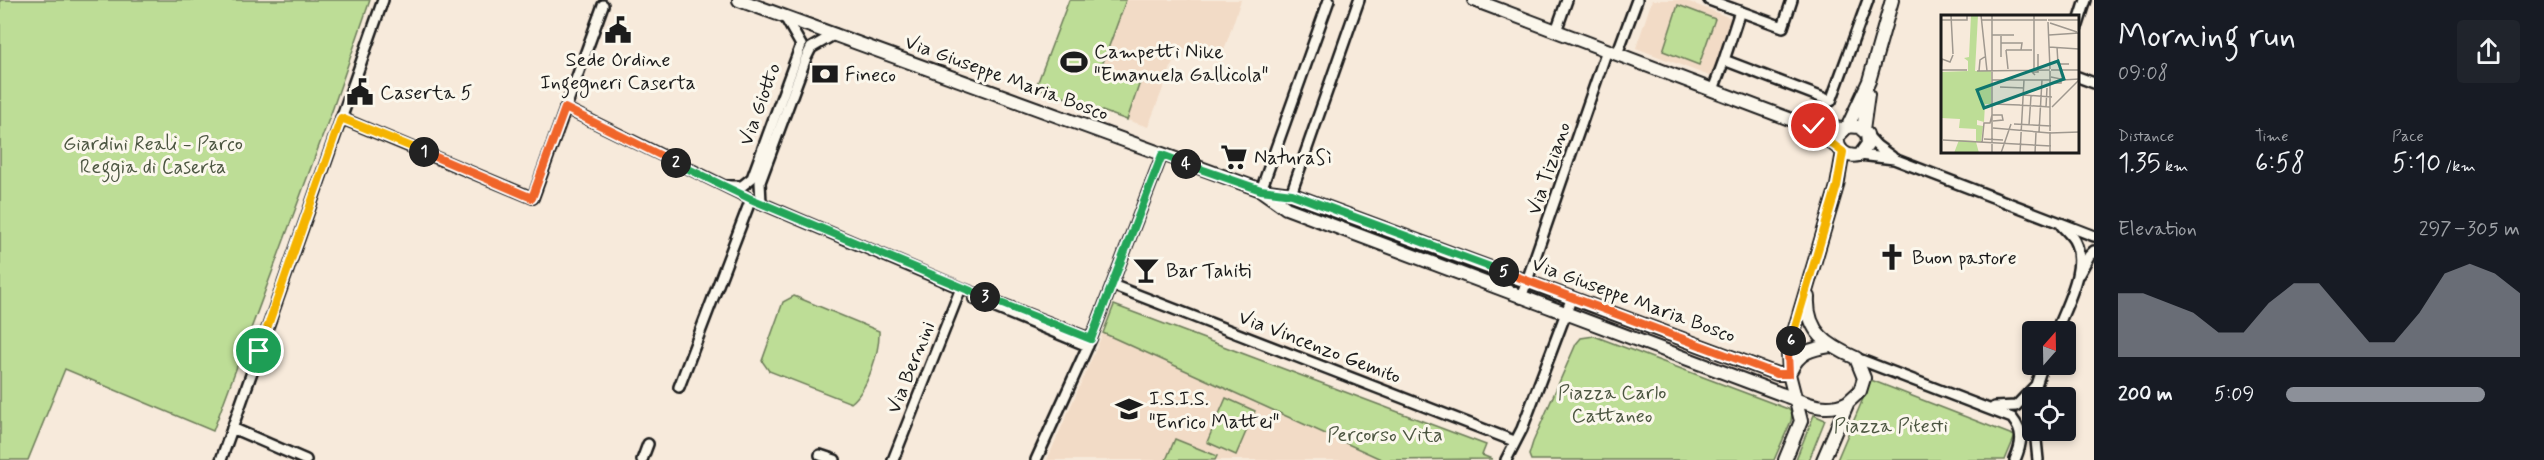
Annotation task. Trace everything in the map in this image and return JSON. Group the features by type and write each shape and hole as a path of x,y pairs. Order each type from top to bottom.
{"street":[{"path":"220,460 383,0"},
{"name":"Via Giuseppe Maria Bosco","path":"739,0 1162,155 1261,190 1292,194 1777,374 1789,374"},
{"path":"1261,190 1329,0"},
{"path":"1286,208 1359,0"},
{"path":"1477,0 1808,126 1841,150 1857,155 1894,159"},
{"path":"1556,31 1567,0"},
{"name":"Via Tiziano","path":"1521,298 1612,52 1637,0"},
{"path":"1709,0 1783,27 1792,0"},
{"path":"1724,60 1831,101 1868,0"},
{"path":"1785,460 1801,421 1789,374 1788,352 1837,186 1841,150 1838,140 1869,81 1892,0"},
{"path":"2079,22 2086,0"},
{"path":"341,118 532,198 603,5"},
{"path":"1713,90 1740,11"},
{"name":"Via Giotto","path":"724,186 741,186 752,178 801,45 785,16"},
{"name":"Via Giotto","path":"761,203 760,182 806,58 811,48 835,34"},
{"path":"2079,77 2094,83"},
{"path":"1837,186 1857,155 1868,144 1865,132 1869,81"},
{"path":"565,108 751,199 960,290 1089,343"},
{"path":"1808,126 1858,127 1876,146 1894,159 2094,236"},
{"path":"1036,460 1089,343 1162,155"},
{"name":"Via Giuseppe Maria Bosco","path":"1261,190 1286,208 1521,298 1797,399"},
{"path":"679,387 751,199"},
{"path":"2060,224 2074,241 2078,254 2074,281"},
{"path":"2059,321 2074,281 2094,251"},
{"path":"1809,278 1807,308 1811,324 1830,346 2012,418 2019,426 2022,441 2015,460"},
{"name":"Via Vincenzo Gemito","path":"1112,285 1514,441"},
{"name":"Via Bernini","path":"893,460 960,290"},
{"path":"1506,460 1522,429 1572,297"},
{"path":"1789,374 1796,358 1803,353 1830,346"},
{"path":"1797,399 1826,408 1839,407 1848,402 1860,391 1864,378 1856,358"},
{"path":"1983,406 2007,408 2016,406 2036,385 2039,375"},
{"path":"1823,460 1848,402"},
{"path":"232,428 306,460"},
{"path":"2037,441 2038,460"},
{"path":"642,460 648,444"},
{"path":"820,454 835,460"}],"shaded area":[{"path":"1126,0 1241,0 1220,62 1179,47 1148,127 1127,120 1140,82 1101,68"},
{"path":"1652,0 1684,0 1736,20 1717,79 1636,48"},
{"path":"1103,333 1383,460 1047,460"}],"green space":[{"name":"Giardini Reali - Parco Reggia di Caserta","path":"0,0 370,0 333,108 213,431 65,369 28,460 0,460"},
{"name":"Campetti Nike \"Emanuela Gallicola\"","path":"1069,0 1126,0 1101,68 1140,82 1127,120 1036,87"},
{"path":"1678,5 1715,19 1699,65 1663,51"},
{"path":"794,296 879,331 871,370 862,390 851,403 769,371 762,361 783,302"},
{"name":"Percorso Vita","path":"1114,305 1486,445 1482,455 1492,459 1383,460 1103,333"},
{"name":"Piazza Carlo Cattaneo","path":"1594,336 1788,409 1792,413 1791,421 1774,460 1531,460 1529,455 1533,442 1576,344 1581,338"},
{"name":"Piazza Pitesti","path":"1871,380 2015,436 2005,460 1837,460"},
{"path":"1226,398 1255,411 1236,455 1207,442"},
{"path":"1814,415 1825,420 1809,460 1796,459"},
{"path":"1175,439 1217,456 1215,460 1166,460"}],"place":[{"name":"Sede Ordine Ingegneri Caserta","path":"618,30"},
{"name":"Campetti Nike \"Emanuela Gallicola\"","path":"1074,62"},
{"name":"Fineco","path":"825,74"},
{"name":"Caserta 5","path":"360,92"},
{"name":"NaturaSì","path":"1234,157"},
{"name":"Buon pastore","path":"1892,257"},
{"name":"Bar Tahiti","path":"1146,270"},
{"name":"I.S.I.S. \"Enrico Mattei\"","path":"1129,409"}],"route":[{"path":"259,351 341,118 532,198 565,108 751,199 961,288 1091,339 1162,155 1261,190 1292,194 1777,374 1789,374 1788,352 1837,186 1843,152 1808,126 1814,126"}]}
